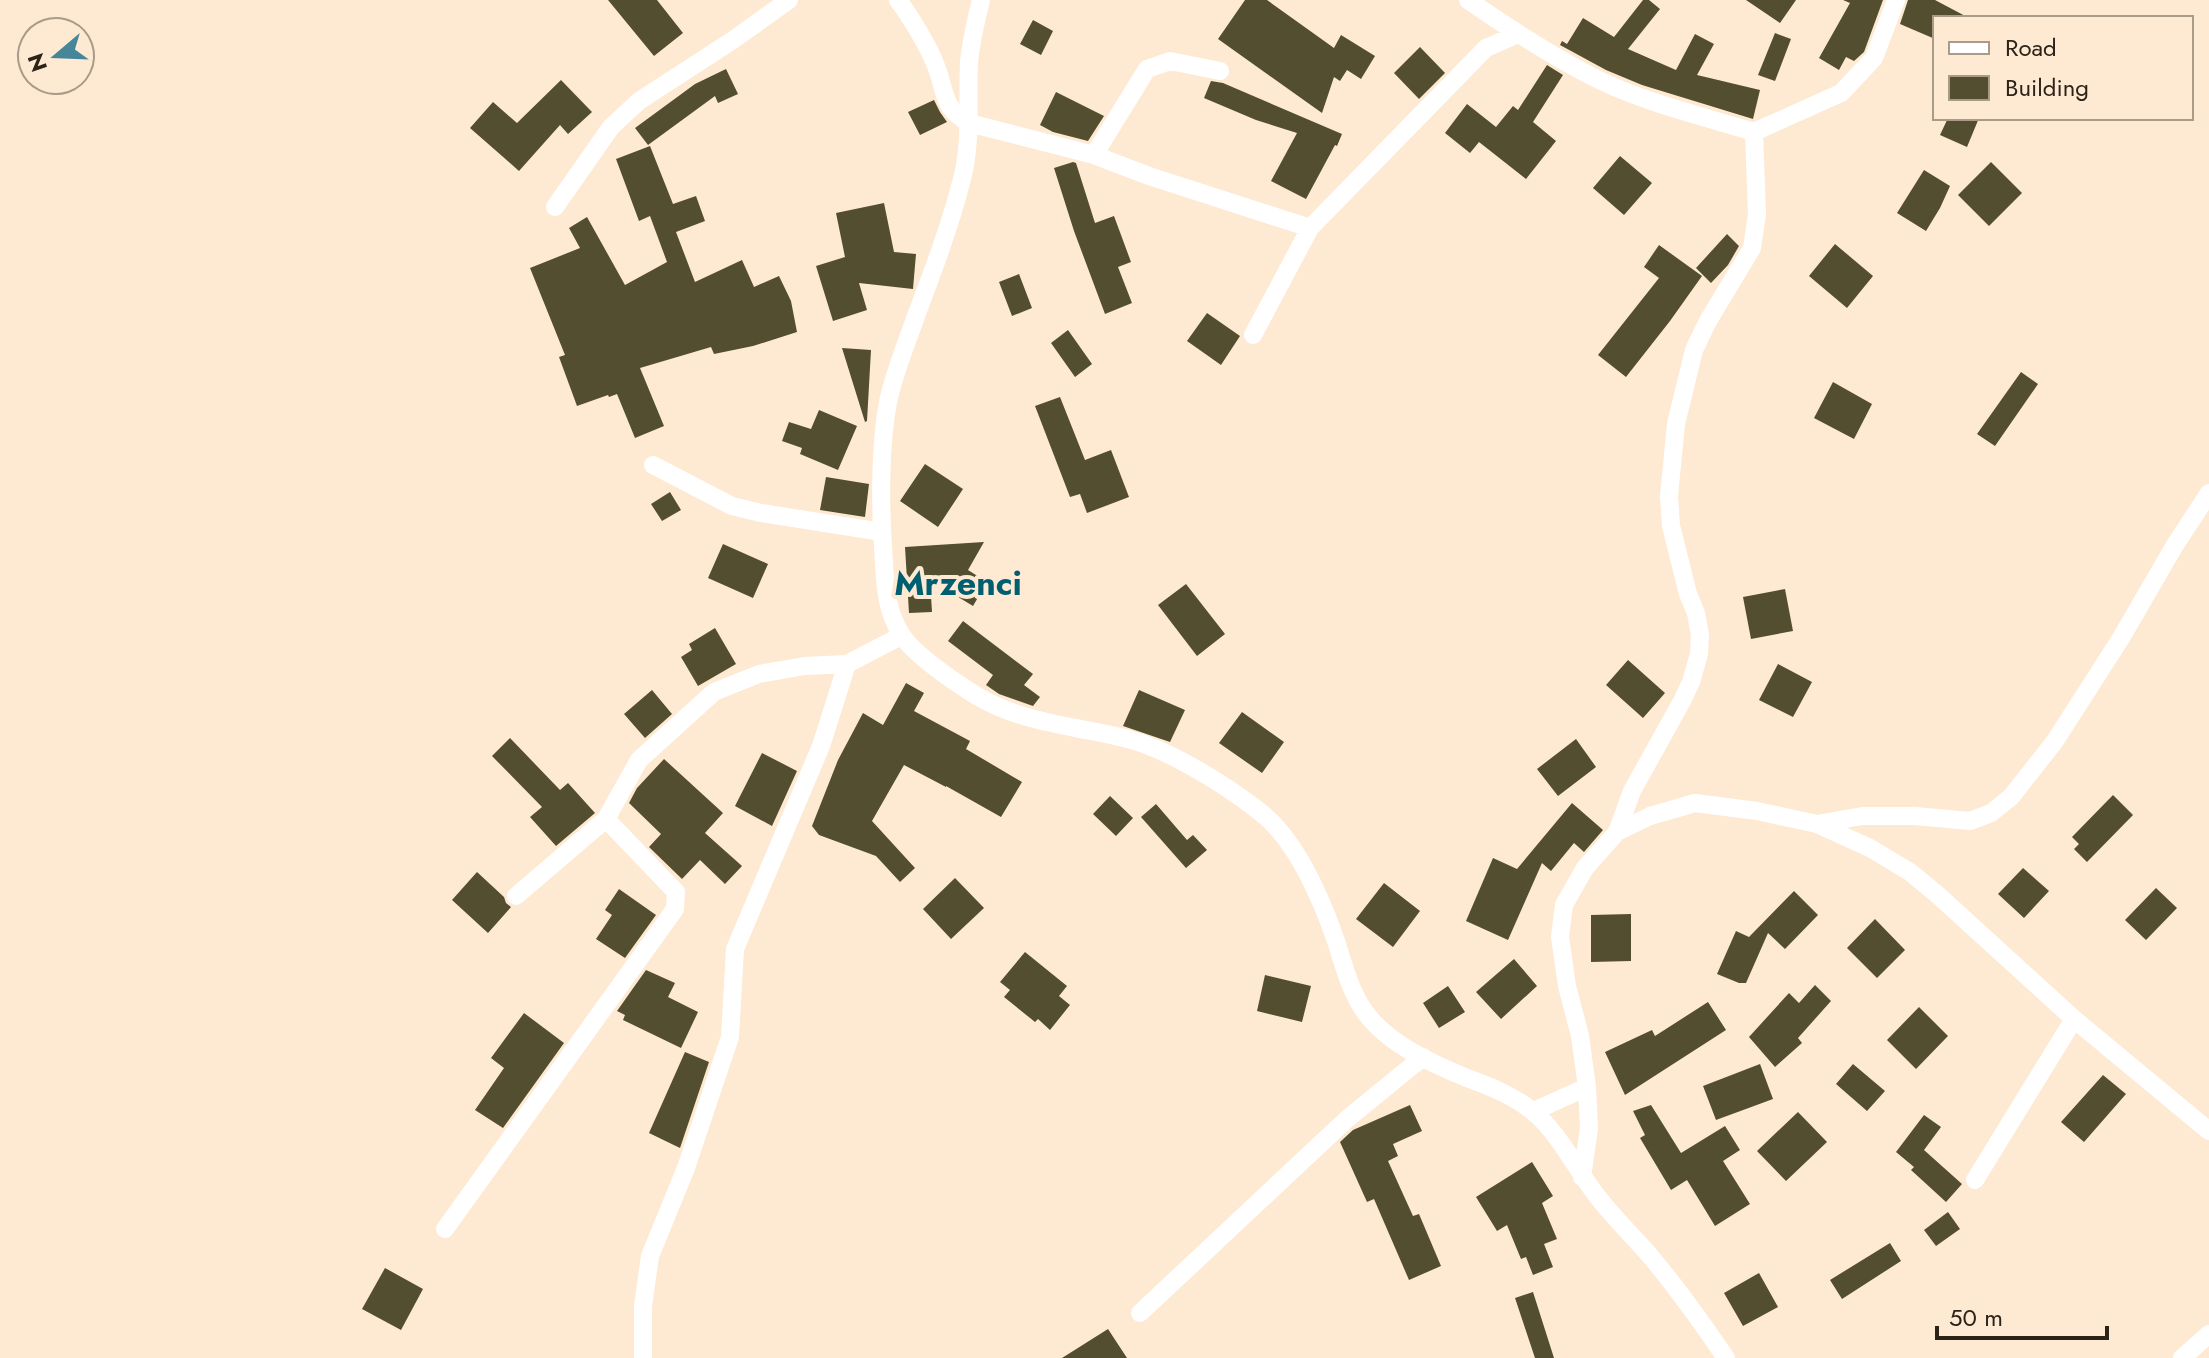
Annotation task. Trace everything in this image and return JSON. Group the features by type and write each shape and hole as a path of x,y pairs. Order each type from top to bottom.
{"street":[{"path":"555,207 611,127 639,101 789,0"},
{"path":"898,0 935,63 948,106 969,123 1094,155 1310,228"},
{"path":"981,0 969,59 969,123 963,173 949,227 898,367 882,440 882,532 887,604 901,636 926,659 980,698 1019,716 1128,738 1167,754 1263,813 1287,841 1306,872 1328,918 1355,994 1368,1016 1389,1036 1423,1057 1496,1088 1534,1111 1561,1142 1582,1177 1611,1215 1679,1290 1726,1358"},
{"path":"1468,0 1518,34 1601,81 1681,111 1754,132 1841,93 1874,58 1896,0"},
{"path":"1253,335 1310,228 1486,48 1518,34"},
{"path":"1094,155 1147,69 1170,61 1220,71"},
{"path":"1582,1177 1589,1128 1587,1087 1560,937 1564,905 1585,868 1617,832 1632,791 1687,692 1699,654 1696,613 1688,594 1671,526 1669,496 1675,438 1694,350 1752,248 1757,214 1754,132"},
{"path":"653,465 732,506 882,532"},
{"path":"1817,824 1862,816 1915,816 1970,821 1991,813 2011,797 2055,741 2209,493"},
{"path":"516,896 606,819 639,760 714,692 759,674 805,666 847,664 901,636"},
{"path":"643,1358 643,1306 650,1256 686,1168 730,1037 735,949 821,746 847,664"},
{"path":"1617,832 1650,816 1695,803 1757,811 1817,824 1870,848 1910,872 1939,896 2074,1019 2209,1131"},
{"path":"445,1229 675,909 676,892 606,819"},
{"path":"1975,1180 2074,1019"},
{"path":"1140,1313 1347,1119 1423,1057"},
{"path":"1534,1111 1587,1087"},
{"path":"2182,1358 2209,1334"}],"building":[{"path":"608,0 657,0 683,33 654,56"},
{"path":"1245,0 1267,0 1334,48 1341,35 1375,56 1361,79 1347,70 1340,81 1334,77 1322,113 1218,39"},
{"path":"1643,0 1649,0 1660,9 1628,49 1676,70 1695,34 1714,44 1697,75 1760,90 1753,119 1642,85 1560,45 1562,41 1567,44 1583,18 1614,37"},
{"path":"1746,0 1796,0 1780,23"},
{"path":"1843,0 1883,0 1864,52 1854,61 1846,57 1839,70 1819,58 1850,3"},
{"path":"1908,0 1935,0 1965,16 1933,16 1933,38 1900,24"},
{"path":"1033,20 1053,31 1041,55 1020,44"},
{"path":"1775,33 1791,39 1775,81 1758,75"},
{"path":"1420,47 1445,73 1419,99 1394,73"},
{"path":"1547,65 1563,75 1533,122 1556,141 1526,179 1479,142 1470,153 1445,133 1467,104 1496,127 1513,106 1518,110"},
{"path":"726,69 738,94 718,103 715,96 648,145 635,128 695,84"},
{"path":"561,80 592,112 568,134 560,125 519,171 470,128 493,102 517,123"},
{"path":"1211,81 1223,83 1342,134 1306,199 1271,181 1297,133 1204,98"},
{"path":"1056,92 1104,116 1088,141 1053,132 1040,125"},
{"path":"934,100 947,122 920,135 908,112"},
{"path":"1947,120 1978,120 1967,147 1940,135"},
{"path":"650,146 673,204 696,196 705,221 676,232 695,282 742,260 754,287 779,276 791,301 797,332 714,354 711,347 640,368 664,426 635,438 617,394 577,406 559,357 565,355 530,268 580,248 569,228 587,217 625,285 667,262 650,216 639,221 616,159"},
{"path":"1620,156 1652,183 1624,215 1593,188"},
{"path":"1991,162 2022,193 1989,226 1958,195"},
{"path":"1076,163 1095,223 1114,216 1131,262 1118,267 1132,303 1105,314 1054,168"},
{"path":"1924,170 1950,186 1926,231 1897,213"},
{"path":"884,203 894,252 916,254 913,289 859,283 867,310 833,321 816,266 845,257 836,213"},
{"path":"1727,234 1739,246 1728,265 1711,283 1696,268"},
{"path":"1835,244 1873,276 1847,308 1809,276"},
{"path":"1659,245 1702,276 1626,377 1598,355 1659,278 1644,267"},
{"path":"1019,274 1032,308 1012,316 999,282"},
{"path":"1207,313 1240,336 1221,365 1187,341"},
{"path":"1068,330 1092,364 1075,377 1051,343"},
{"path":"842,348 871,350 865,422"},
{"path":"2021,372 2038,384 1995,446 1977,434"},
{"path":"1833,382 1872,404 1854,439 1814,418"},
{"path":"1060,397 1085,460 1111,450 1129,497 1087,513 1080,494 1070,497 1035,406"},
{"path":"819,410 857,426 838,470 800,454 802,448 782,441 789,422 811,429"},
{"path":"925,464 963,489 938,527 900,501"},
{"path":"826,477 869,484 865,517 820,510"},
{"path":"670,492 681,510 662,521 651,504"},
{"path":"984,542 968,570 987,582 973,606 930,580 932,612 909,613 905,547"},
{"path":"723,544 768,564 753,598 708,578"},
{"path":"1186,584 1225,634 1197,656 1158,605"},
{"path":"1785,589 1793,631 1751,639 1743,597"},
{"path":"963,621 1033,674 1024,685 1040,697 1033,706 999,694 986,685 993,675 948,641"},
{"path":"715,628 736,664 698,686 681,657 692,650 689,644"},
{"path":"1628,660 1665,693 1643,718 1606,685"},
{"path":"1778,664 1812,682 1793,717 1759,700"},
{"path":"906,683 924,693 914,711 970,741 966,749 1022,782 1001,817 904,765 872,821 915,868 900,882 876,856 819,835 812,826 838,760 863,713 883,725"},
{"path":"652,690 672,714 645,738 624,714"},
{"path":"1139,690 1185,710 1170,742 1123,726"},
{"path":"1242,712 1284,742 1262,773 1219,743"},
{"path":"510,738 560,790 568,783 595,813 556,846 530,817 542,807 492,756"},
{"path":"1576,739 1596,767 1558,796 1537,769"},
{"path":"762,753 797,771 772,826 735,806"},
{"path":"664,759 723,813 705,833 742,866 725,884 700,860 682,879 649,847 661,834 629,803 637,788"},
{"path":"2113,795 2133,815 2087,862 2074,849 2079,844 2072,837"},
{"path":"1110,796 1133,818 1116,836 1093,814"},
{"path":"1572,803 1603,830 1584,852 1574,843 1551,871 1542,863 1508,940 1466,921 1493,858 1517,869"},
{"path":"1156,804 1187,840 1193,835 1207,850 1186,868 1141,817"},
{"path":"2023,868 2049,891 2024,918 1998,894"},
{"path":"477,872 511,907 488,933 452,900"},
{"path":"955,878 984,908 951,939 923,909"},
{"path":"1384,883 1420,911 1393,947 1356,919"},
{"path":"2156,888 2177,908 2146,940 2125,920"},
{"path":"619,889 656,915 625,958 596,939 612,915 605,910"},
{"path":"1794,891 1818,915 1785,949 1768,933 1746,983 1717,974 1736,931 1749,937"},
{"path":"1631,914 1631,961 1591,962 1591,915"},
{"path":"1875,919 1905,950 1877,978 1847,948"},
{"path":"1025,952 1067,986 1059,996 1070,1005 1050,1030 1004,997 1010,990 1000,982"},
{"path":"1514,959 1537,986 1501,1019 1476,992"},
{"path":"646,970 675,983 668,997 698,1012 681,1048 623,1020 625,1015 617,1011"},
{"path":"1265,975 1311,986 1302,1022 1257,1011"},
{"path":"1815,985 1831,1001 1798,1038 1802,1043 1775,1067 1749,1037 1789,993 1799,1003"},
{"path":"1448,986 1465,1012 1439,1028 1423,1003"},
{"path":"1708,1002 1726,1030 1625,1095 1605,1052 1652,1030 1655,1036"},
{"path":"1919,1007 1948,1036 1916,1069 1887,1040"},
{"path":"524,1013 564,1043 503,1128 475,1110 504,1068 491,1058"},
{"path":"685,1052 709,1062 680,1148 649,1133"},
{"path":"1760,1064 1773,1099 1716,1120 1703,1086"},
{"path":"1853,1064 1885,1091 1867,1111 1836,1084"},
{"path":"2103,1075 2126,1094 2084,1142 2061,1122"},
{"path":"1410,1105 1422,1131 1393,1144 1398,1156 1388,1161 1413,1216 1419,1214 1441,1266 1409,1280 1374,1199 1367,1202 1340,1142 1353,1130"},
{"path":"1651,1105 1681,1153 1725,1126 1740,1150 1723,1161 1750,1204 1715,1226 1687,1180 1671,1190 1640,1138 1645,1135 1633,1111"},
{"path":"1798,1112 1827,1142 1786,1181 1757,1151"},
{"path":"1924,1115 1941,1127 1924,1150 1962,1184 1946,1202 1896,1152"},
{"path":"1532,1162 1553,1196 1542,1203 1557,1239 1544,1244 1553,1267 1533,1275 1526,1257 1521,1259 1507,1225 1497,1231 1476,1197"},
{"path":"1948,1212 1960,1229 1936,1246 1924,1230"},
{"path":"1890,1243 1901,1261 1842,1299 1830,1280"},
{"path":"385,1268 423,1289 401,1330 362,1309"},
{"path":"1759,1273 1778,1307 1743,1326 1724,1293"},
{"path":"1533,1292 1554,1358 1535,1358 1515,1298"},
{"path":"1108,1329 1127,1358 1062,1358"}],"district":[{"name":"Mrzenci","path":"958,583"}]}
